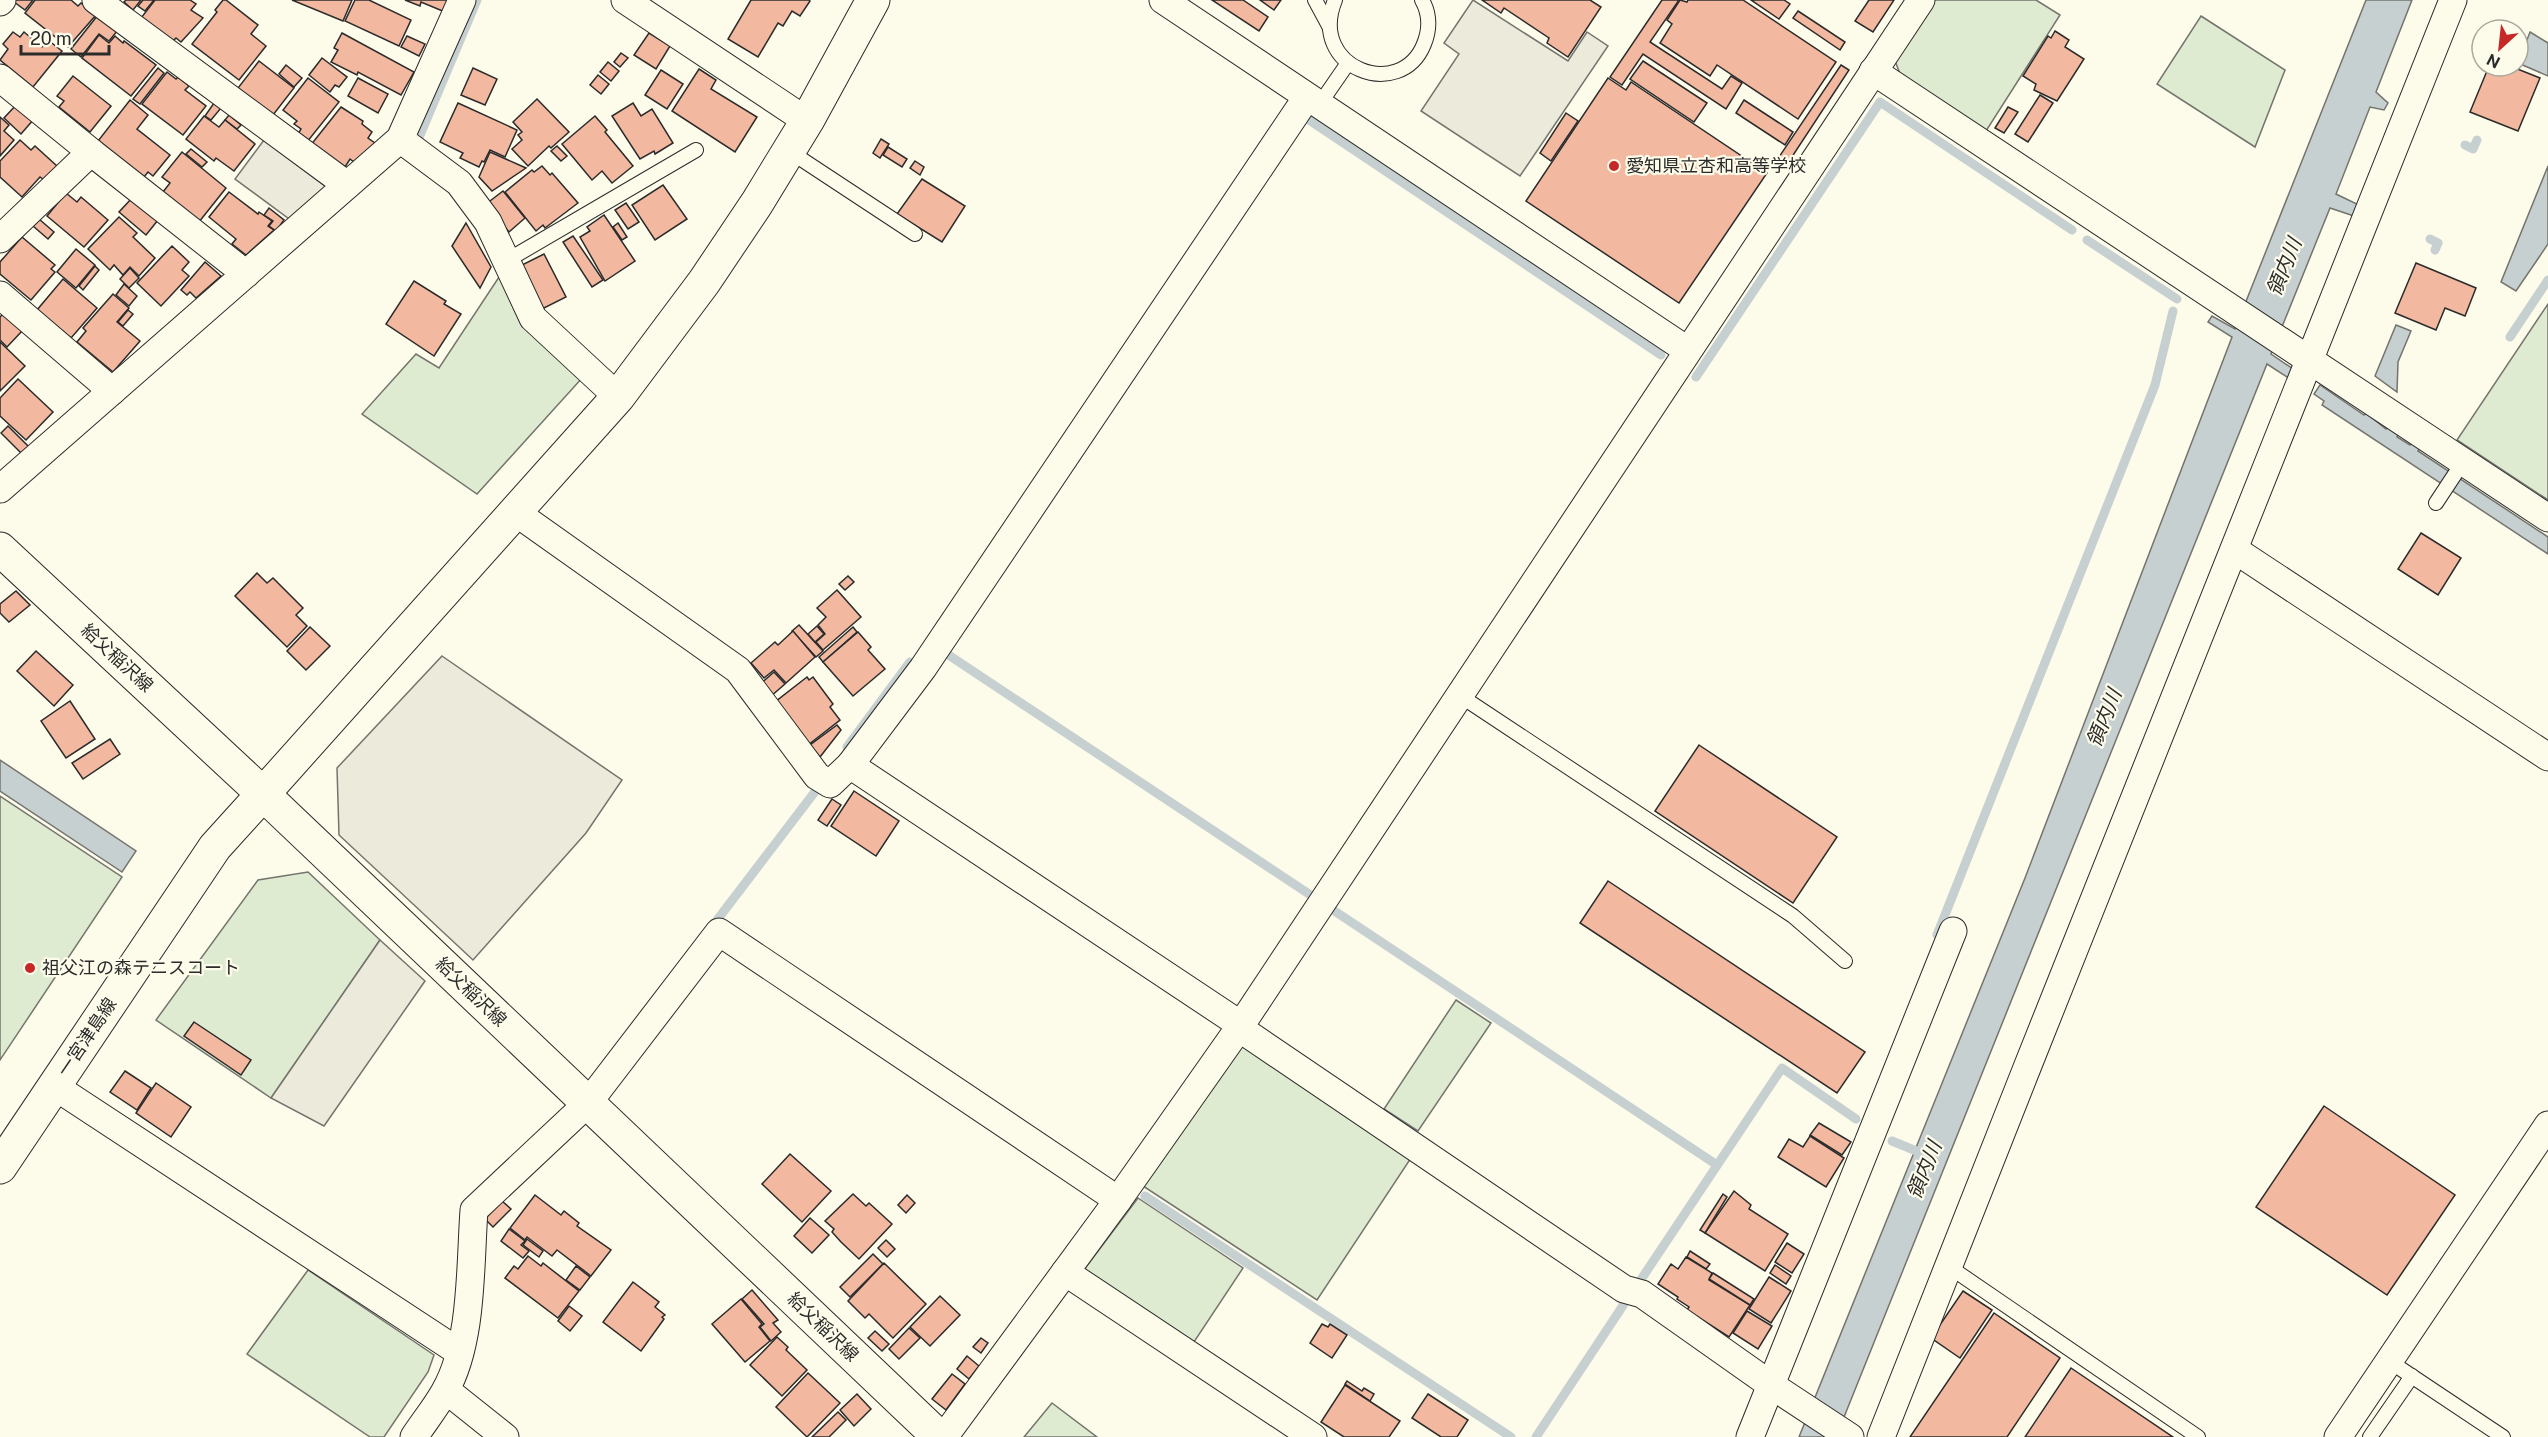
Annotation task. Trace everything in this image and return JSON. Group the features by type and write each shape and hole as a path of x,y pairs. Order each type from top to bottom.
{"main road":[{"name":"一宮津島線","path":"9,1148 54,1086 215,847 618,397 704,282 757,203 807,121 873,0"},
{"name":"給父稲沢線","path":"0,549 263,794 939,1437"}],"street":[{"path":"96,0 347,185"},
{"path":"0,489 400,139 462,0"},
{"path":"625,0 807,121"},
{"path":"1162,0 1687,350"},
{"path":"944,1437 1119,1200 1240,1027 1921,0"},
{"path":"1881,1437 2027,1063 2235,550 2453,0"},
{"path":"1873,71 2309,359 2460,466 2548,518"},
{"path":"0,78 246,274"},
{"path":"515,512 738,670 817,776 830,784 850,765 923,668 1313,101"},
{"path":"400,139 459,183 488,222 533,318 618,397"},
{"path":"0,239 92,152"},
{"path":"0,294 112,391"},
{"path":"2235,550 2548,757"},
{"path":"850,765 1624,1289 1642,1293 1774,1387 1850,1437"},
{"path":"1750,1437 1774,1387 1953,931"},
{"path":"414,1437 446,1390 459,1352 465,1319 474,1210 588,1103 719,932 1119,1200"},
{"path":"54,1086 459,1352"},
{"path":"2349,1433 2389,1361 2548,1125"},
{"path":"1065,1272 1313,1437"},
{"path":"446,1390 505,1437"}],"lane":[{"path":"1315,0 1329,26"},
{"path":"1335,0 1330,12 1331,40 1338,53 1348,63 1374,74 1402,69 1422,49 1429,22 1422,0"},
{"path":"1313,101 1348,63"},
{"path":"506,261 696,150"},
{"path":"789,151 915,234"},
{"path":"2436,503 2460,466"},
{"path":"1459,695 1793,916 1845,961"},
{"path":"1948,1266 2198,1437"},
{"path":"2389,1361 2503,1437"},
{"path":"2370,1437 2412,1376"}],"green space":[{"path":"1934,0 2036,0 2060,15 1986,131 1901,76 1895,61"},
{"path":"2201,16 2285,70 2255,147 2157,84"},
{"path":"501,274 583,377 477,494 362,414 416,354 439,368"},
{"path":"2548,304 2548,500 2457,440"},
{"name":"祖父江の森テニスコート","path":"0,796 122,877 0,1060"},
{"path":"308,872 380,940 271,1098 156,1020 258,880"},
{"path":"1456,1000 1491,1023 1418,1131 1384,1109"},
{"path":"1240,1043 1411,1158 1317,1300 1143,1186"},
{"path":"1138,1198 1243,1268 1190,1348 1083,1271"},
{"path":"308,1270 434,1355 428,1372 384,1437 370,1437 247,1354"},
{"path":"1052,1403 1097,1437 1024,1437"}],"shaded area":[{"path":"1473,0 1568,61 1587,32 1608,46 1520,176 1421,111 1459,54 1444,43"},
{"path":"264,140 329,189 292,221 235,179"},
{"path":"442,656 622,780 586,833 473,960 339,835 337,768"},
{"path":"380,940 425,981 324,1126 271,1098"}],"water":[{"name":"領内川","path":"2366,0 2412,0 2376,92 2388,103 2384,110 2370,107 2336,194 2359,205 2354,216 2330,208 2271,354 2296,371 2290,379 2267,364 1836,1437 1799,1437 2025,878 2232,337 2208,322 2212,316 2235,329"},
{"path":"2530,32 2548,43 2548,76 2530,68"},
{"path":"2548,166 2548,244 2516,291 2501,282"},
{"path":"2396,325 2411,331 2398,362 2397,392 2375,376"},
{"path":"2320,385 2364,415 2366,413 2386,429 2387,427 2398,434 2397,437 2420,448 2418,451 2548,537 2548,554 2322,405 2324,401 2314,394"},
{"path":"0,760 136,851 122,872 0,791"}],"building":[{"path":"33,0 25,10 14,2"},
{"path":"35,0 71,0 78,6 81,3 96,15 68,47 25,13"},
{"path":"141,0 133,10 124,2"},
{"path":"143,0 154,0 145,11 138,6"},
{"path":"155,0 190,0 196,4 191,10 203,18 181,42 176,38 172,42 141,18"},
{"path":"223,0 258,25 251,34 266,46 239,80 192,44 217,12 215,10"},
{"path":"292,0 352,0 343,21"},
{"path":"355,0 369,0 411,20 399,46 345,21"},
{"path":"405,0 450,0 445,12 421,2 420,6"},
{"path":"751,0 810,1 800,16 792,11 783,26 778,23 758,57 728,39"},
{"path":"1212,0 1243,0 1268,17 1259,31"},
{"path":"1260,0 1281,0 1274,10"},
{"path":"1482,0 1590,0 1601,7 1568,57 1547,43 1549,38 1504,8 1501,13"},
{"path":"1662,0 1679,0 1650,42 1722,89 1731,76 1742,83 1726,109 1643,54 1622,85 1610,77"},
{"path":"1680,0 1687,2 1688,0 1743,0 1836,62 1798,119 1717,65 1710,76 1660,43 1672,24 1667,20"},
{"path":"1751,0 1784,0 1790,4 1779,19"},
{"path":"1869,0 1894,0 1873,32 1855,21"},
{"path":"1798,11 1845,42 1840,50 1793,18"},
{"path":"98,15 118,30 109,41 99,34 81,57 71,49"},
{"path":"2055,31 2069,40 2065,47 2084,59 2057,101 2034,90 2036,84 2023,76 2048,36 2051,38"},
{"path":"13,32 20,37 24,32 42,47 48,40 62,51 33,87 0,60 8,49 3,44"},
{"path":"342,33 414,72 401,95 358,72 357,75 331,62 338,50 334,48"},
{"path":"649,33 670,46 656,69 634,55"},
{"path":"99,35 109,43 115,36 156,65 131,96 82,58"},
{"path":"407,36 425,44 419,56 401,47"},
{"path":"621,53 628,58 620,67 614,62"},
{"path":"322,58 347,77 339,87 335,85 330,92 309,75"},
{"path":"259,61 294,88 273,115 238,88"},
{"path":"1643,61 1707,103 1694,122 1630,79"},
{"path":"608,62 619,71 611,81 600,72"},
{"path":"286,65 302,78 294,87 279,74"},
{"path":"1841,65 1849,70 1786,166 1777,160"},
{"path":"158,68 164,73 140,104 133,99"},
{"path":"473,68 497,79 485,105 461,95"},
{"path":"699,69 716,80 711,89 757,117 735,152 672,111"},
{"path":"661,70 683,84 667,109 645,95"},
{"path":"167,72 189,86 185,90 206,106 183,135 142,104"},
{"path":"2530,74 2540,78 2518,131 2470,112 2484,78 2530,78"},
{"path":"598,75 609,84 601,94 590,85"},
{"path":"73,76 111,106 90,132 59,107 64,101 57,96"},
{"path":"308,78 339,102 307,142 298,134 301,129 294,124 297,121 283,110"},
{"path":"358,78 388,94 378,113 348,96"},
{"path":"1608,78 1626,90 1631,82 1767,173 1679,303 1526,201"},
{"path":"2040,95 2053,103 2028,142 2015,134"},
{"path":"537,99 569,132 551,148 549,146 528,166 512,149 522,140 518,135 522,132 513,122"},
{"path":"130,100 148,115 137,129 170,155 153,176 148,172 144,177 98,141"},
{"path":"1744,100 1793,132 1785,145 1736,113"},
{"path":"214,103 221,108 211,120 205,116"},
{"path":"458,103 517,130 505,157 490,150 479,167 460,158 463,153 440,142"},
{"path":"633,103 641,116 652,109 673,143 655,154 654,151 640,159 612,116"},
{"path":"17,104 34,119 21,134 4,118"},
{"path":"341,107 363,121 362,124 372,132 368,138 375,143 354,162 350,159 345,167 310,146"},
{"path":"2008,107 2018,112 2004,133 1995,128"},
{"path":"1566,113 1578,121 1551,161 1540,153"},
{"path":"229,115 241,125 237,129 225,120"},
{"path":"204,116 219,127 225,120 255,144 234,171 216,158 214,161 186,139"},
{"path":"595,116 633,166 612,183 602,171 592,180 562,144"},
{"path":"0,117 9,125 4,131 14,140 0,156"},
{"path":"881,139 889,144 880,158 873,153"},
{"path":"20,140 31,150 35,146 57,166 44,180 40,177 22,197 0,177 0,161"},
{"path":"557,146 567,156 561,161 551,151"},
{"path":"888,147 907,159 902,167 883,155"},
{"path":"191,149 207,162 202,167 186,154"},
{"path":"182,152 226,188 199,222 163,192 170,183 162,177"},
{"path":"490,152 526,168 492,191 479,177"},
{"path":"915,161 924,167 920,175 910,168"},
{"path":"542,166 550,175 552,173 578,203 545,228 543,225 536,231 505,192 532,170 534,172"},
{"path":"922,179 965,206 942,242 897,214"},
{"path":"663,185 687,219 655,240 632,205"},
{"path":"503,191 525,218 509,232 486,204"},
{"path":"229,192 258,214 259,212 272,221 268,226 274,230 246,255 232,244 236,239 209,217"},
{"path":"66,193 77,202 81,197 108,220 84,247 47,216"},
{"path":"132,198 158,220 146,235 119,212"},
{"path":"626,203 639,222 628,229 615,210"},
{"path":"269,208 284,220 276,231 269,226 273,221 264,215"},
{"path":"604,215 635,261 605,281 580,237 590,231 587,227"},
{"path":"119,217 137,233 133,237 155,258 139,276 130,267 123,275 114,265 110,270 88,249"},
{"path":"39,219 54,232 48,239 33,226"},
{"path":"466,223 491,267 480,288 452,246"},
{"path":"618,223 627,237 622,240 613,227"},
{"path":"573,236 603,280 592,287 563,242"},
{"path":"22,237 55,265 51,269 55,272 31,300 0,274 0,262"},
{"path":"172,246 189,262 182,270 189,276 161,306 137,283"},
{"path":"76,249 95,265 76,288 57,272"},
{"path":"544,254 566,297 538,311 516,268"},
{"path":"205,262 221,276 196,298 190,292 187,295 181,290"},
{"path":"2416,263 2476,288 2465,316 2445,308 2436,330 2395,313"},
{"path":"95,266 99,270 83,290 79,286"},
{"path":"130,268 139,278 129,288 120,279"},
{"path":"63,279 97,308 71,338 37,310"},
{"path":"414,281 446,301 444,304 461,314 434,356 386,324"},
{"path":"124,284 137,296 129,306 116,295"},
{"path":"113,294 129,308 117,322 140,341 113,372 77,342 86,331 83,328"},
{"path":"128,310 133,314 123,326 118,322"},
{"path":"4,313 23,330 7,347 0,340 0,317"},
{"path":"0,342 25,366 0,391"},
{"path":"18,379 53,412 26,440 0,416 0,398"},
{"path":"8,426 29,447 22,454 1,433"},
{"path":"2421,533 2461,558 2438,595 2398,569"},
{"path":"257,573 267,583 273,578 303,608 296,615 307,626 287,647 235,596"},
{"path":"848,576 854,582 845,590 839,584"},
{"path":"837,590 861,617 823,650 816,642 825,634 818,625 826,617 817,608"},
{"path":"16,591 30,605 9,622 0,613 0,604"},
{"path":"799,625 823,651 816,657 792,631"},
{"path":"817,626 824,634 815,642 808,634"},
{"path":"310,627 330,646 306,670 287,651"},
{"path":"853,627 857,632 823,662 819,657"},
{"path":"793,631 815,657 786,683 774,670 764,678 751,663 775,642 778,645"},
{"path":"858,632 871,647 868,650 885,669 853,696 823,662"},
{"path":"36,651 73,685 54,706 17,671"},
{"path":"774,672 785,684 770,697 759,685"},
{"path":"807,677 809,680 813,677 833,704 830,707 840,720 808,745 775,702"},
{"path":"70,701 95,739 66,758 41,721"},
{"path":"837,725 841,730 820,757 810,745"},
{"path":"110,739 120,754 83,779 72,763"},
{"path":"1699,745 1837,837 1793,903 1655,811"},
{"path":"854,791 899,821 876,856 831,826"},
{"path":"832,799 841,805 827,826 818,820"},
{"path":"1608,881 1865,1052 1837,1093 1580,923"},
{"path":"194,1022 251,1060 241,1075 184,1036"},
{"path":"125,1071 151,1088 137,1110 110,1092"},
{"path":"156,1083 191,1107 171,1137 136,1113"},
{"path":"2324,1106 2455,1195 2387,1295 2256,1207"},
{"path":"1819,1123 1851,1142 1842,1155 1810,1135"},
{"path":"1810,1136 1844,1158 1826,1187 1778,1157 1789,1139 1803,1147"},
{"path":"790,1154 831,1191 802,1222 762,1184"},
{"path":"1734,1191 1751,1205 1749,1209 1788,1234 1765,1271 1705,1233"},
{"path":"853,1194 866,1206 869,1203 892,1224 859,1259 832,1232 834,1229 825,1221"},
{"path":"1723,1194 1727,1197 1705,1233 1700,1230"},
{"path":"535,1195 561,1215 564,1211 579,1223 577,1226 611,1250 591,1276 557,1250 552,1256 527,1237 525,1240 510,1228"},
{"path":"907,1195 915,1203 906,1213 898,1205"},
{"path":"502,1201 511,1209 493,1227 485,1219"},
{"path":"810,1218 829,1235 812,1253 794,1236"},
{"path":"509,1229 525,1241 521,1245 529,1251 523,1258 501,1241"},
{"path":"527,1239 543,1251 539,1257 523,1245"},
{"path":"886,1240 895,1249 887,1257 878,1248"},
{"path":"1787,1243 1804,1254 1792,1273 1775,1262"},
{"path":"1690,1251 1710,1264 1706,1269 1687,1257"},
{"path":"873,1254 883,1264 850,1297 840,1287"},
{"path":"528,1256 541,1266 543,1263 579,1291 558,1318 505,1278 514,1266 518,1269"},
{"path":"1686,1257 1712,1273 1709,1280 1750,1305 1729,1337 1687,1310 1689,1307 1677,1299 1678,1297 1658,1284 1671,1264 1678,1269"},
{"path":"884,1263 926,1304 893,1338 869,1314 865,1318 848,1301"},
{"path":"1775,1265 1791,1276 1786,1284 1770,1273"},
{"path":"576,1266 590,1277 580,1290 566,1280"},
{"path":"1713,1273 1754,1299 1750,1305 1709,1279"},
{"path":"1769,1277 1791,1291 1771,1323 1749,1309"},
{"path":"633,1282 659,1302 655,1307 665,1315 641,1351 603,1322"},
{"path":"752,1290 778,1320 773,1323 781,1332 771,1341 760,1327 764,1324 742,1299"},
{"path":"1963,1291 1992,1310 1960,1358 1931,1338"},
{"path":"940,1296 960,1315 930,1346 910,1327"},
{"path":"741,1299 762,1324 759,1327 770,1341 745,1362 712,1324"},
{"path":"569,1306 582,1316 570,1331 558,1321"},
{"path":"1747,1311 1772,1326 1758,1349 1733,1333"},
{"path":"1994,1313 2060,1358 2007,1437 1910,1437"},
{"path":"1322,1324 1328,1327 1330,1324 1347,1335 1332,1358 1310,1343"},
{"path":"909,1328 920,1338 899,1359 889,1349"},
{"path":"875,1331 889,1344 882,1351 868,1338"},
{"path":"777,1337 788,1347 786,1350 807,1370 782,1396 750,1365"},
{"path":"981,1338 988,1343 981,1353 973,1347"},
{"path":"967,1356 979,1366 969,1379 957,1369"},
{"path":"2071,1368 2173,1437 2025,1437"},
{"path":"808,1373 840,1403 807,1437 776,1407"},
{"path":"952,1374 965,1384 946,1410 932,1399"},
{"path":"1347,1381 1362,1391 1364,1388 1374,1394 1370,1401 1345,1384"},
{"path":"1345,1385 1400,1421 1389,1437 1344,1437 1321,1422"},
{"path":"857,1394 871,1409 854,1426 840,1410"},
{"path":"1428,1394 1468,1420 1457,1437 1441,1437 1412,1418"},
{"path":"838,1412 846,1420 829,1437 812,1437"}],"waterway":[{"path":"418,140 477,0"},
{"path":"1696,377 1880,102 2072,230"},
{"path":"1306,118 1661,355"},
{"path":"2465,145 2473,149 2477,140"},
{"path":"2430,239 2438,243 2435,250"},
{"path":"2087,240 2177,299"},
{"path":"2510,337 2548,280"},
{"path":"1937,935 2155,385 2173,311"},
{"path":"944,652 1312,896"},
{"path":"847,747 910,662"},
{"path":"711,928 817,789"},
{"path":"1333,910 1717,1165"},
{"path":"1640,1281 1782,1068 1856,1119"},
{"name":"領内川","path":"1892,1141 1926,1155"},
{"path":"1145,1196 1511,1437"},
{"path":"1536,1437 1624,1304"}],"place":[{"name":"愛知県立杏和高等学校","path":"1614,166"},
{"name":"祖父江の森テニスコート","path":"30,968"}]}
